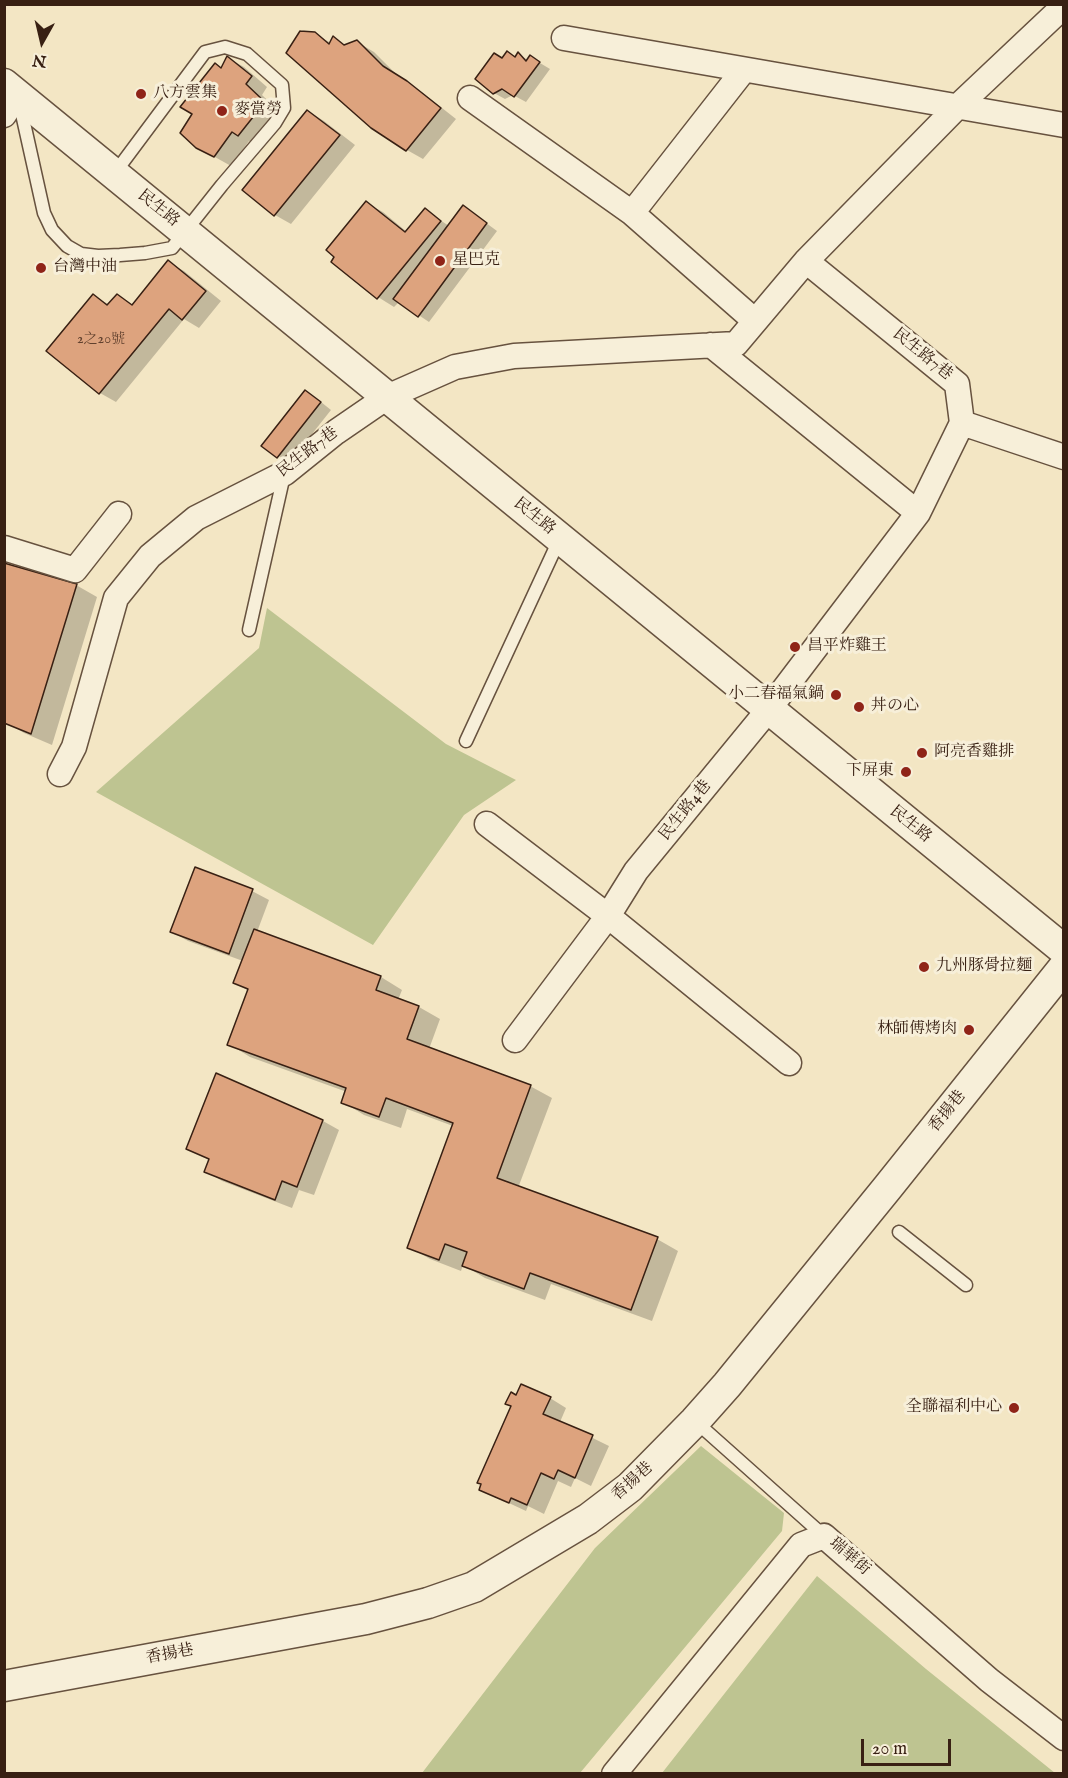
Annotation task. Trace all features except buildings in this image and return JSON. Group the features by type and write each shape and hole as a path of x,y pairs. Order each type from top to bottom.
{"street":[{"name":"民生路7巷","path":"60,774 74,747 116,598 150,556 196,518 285,474 336,432 387,397 455,367 513,356 736,344 806,261 957,107 1063,6"},
{"path":"564,38 743,71 1064,124"},
{"path":"632,213 743,71"},
{"name":"民生路","path":"9,98 114,174 186,232 1064,950"},
{"path":"470,98 632,213 756,321"},
{"name":"民生路7巷","path":"806,261 957,384 962,423"},
{"path":"711,345 918,513"},
{"path":"769,709 918,513 962,423 1064,457"},
{"path":"4,548 75,570 119,514"},
{"name":"民生路4巷","path":"515,1040 608,916 636,871 769,709"},
{"path":"487,824 608,916 789,1063"},
{"name":"香揚巷","path":"4,1686 366,1619 428,1603 474,1587 597,1513 630,1487 695,1421 888,1187 1064,967"},
{"name":"瑞華街","path":"614,1773 801,1545 824,1536 990,1680 1064,1738"}],"lane":[{"path":"1053,4 1063,6"},
{"path":"9,98 44,213 52,230 67,246 81,254 98,256 145,253 172,248 275,123 284,108 282,85 247,54 225,47 205,52 114,174"},
{"path":"249,630 285,474"},
{"path":"466,741 560,538"},
{"path":"899,1232 966,1285"},
{"path":"695,1421 824,1536"}],"green space":[{"path":"267,608 446,744 516,780 464,815 373,945 96,792 259,648"},
{"path":"701,1446 784,1513 782,1531 580,1773 422,1773 595,1548"},
{"path":"817,1576 926,1669 1055,1773 662,1773"}],"place":[{"name":"八方雲集","path":"141,94"},
{"name":"麥當勞","path":"222,111"},
{"name":"星巴克","path":"440,261"},
{"name":"台灣中油","path":"41,268"},
{"name":"昌平炸雞王","path":"795,647"},
{"name":"小二春福氣鍋","path":"836,695"},
{"name":"丼の心","path":"859,707"},
{"name":"阿亮香雞排","path":"922,753"},
{"name":"下屏東","path":"906,772"},
{"name":"九州豚骨拉麵","path":"924,967"},
{"name":"林師傅烤肉","path":"969,1030"},
{"name":"全聯福利中心","path":"1014,1408"}]}
